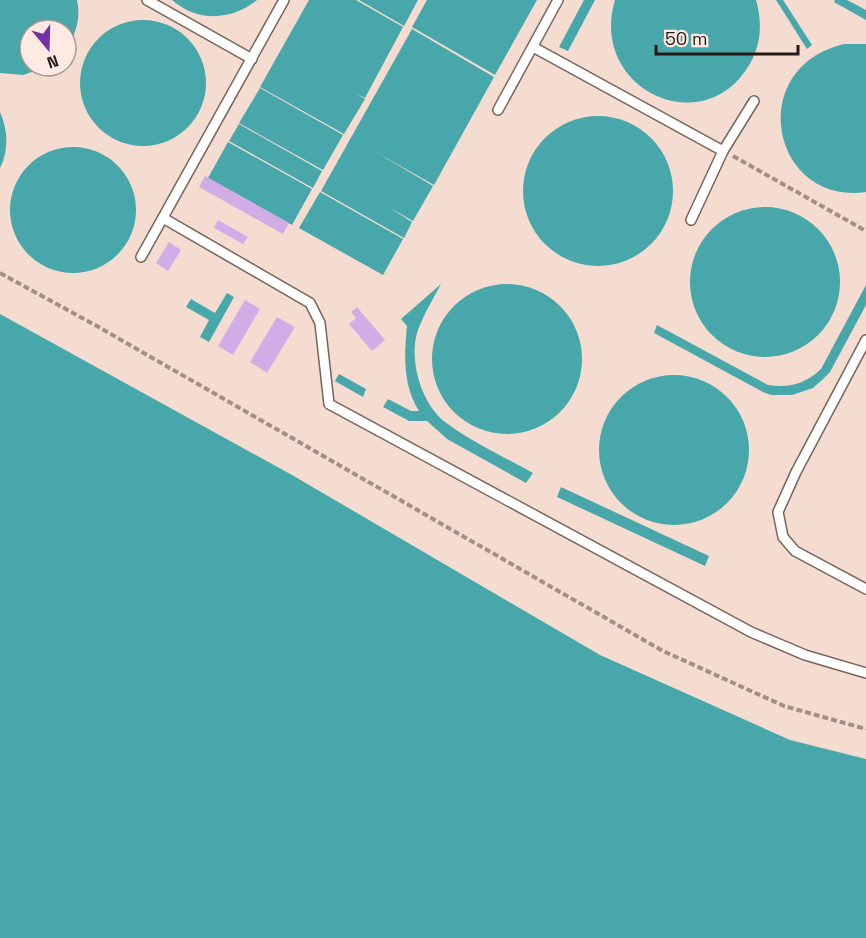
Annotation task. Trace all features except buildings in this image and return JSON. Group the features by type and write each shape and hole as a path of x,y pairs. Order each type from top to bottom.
{"lane":[{"path":"147,0 252,58"},
{"path":"141,257 284,0"},
{"path":"498,110 558,0"},
{"path":"533,47 723,151"},
{"path":"691,220 723,151 754,102"},
{"path":"163,218 310,303 321,323 329,404 751,632 805,655 866,673"},
{"path":"866,340 796,471 778,513 783,537 795,551 866,589"}],"path":[{"path":"723,151 866,231"},
{"path":"0,273 95,325 663,651 784,706 866,729"}],"water":[{"path":"0,0 77,0 78,18 18,18 18,75 0,73"},
{"path":"172,0 257,0 236,12 214,16 192,12"},
{"path":"309,0 356,0 403,27 365,98 357,94 365,99 344,134 260,87"},
{"path":"359,0 418,0 404,26"},
{"path":"427,0 537,0 495,75 412,27"},
{"path":"584,0 595,0 568,51 559,47"},
{"path":"615,0 756,0 760,18 758,45 746,70 725,91 701,101 676,102 652,94 632,79 618,57 611,31"},
{"path":"776,0 783,0 812,45 807,49"},
{"path":"835,0 847,0 866,10 866,20 834,2"},
{"path":"143,20 167,25 188,38 201,59 206,83 201,107 188,128 167,141 143,146 119,141 98,128 85,107 80,83 85,59 98,38 119,25"},
{"path":"412,29 494,77 434,185 374,151 433,186 413,221 390,208 412,222 404,238 321,191"},
{"path":"844,44 866,44 866,192 834,191 809,178 791,158 782,132 782,105 792,79 812,58"},
{"path":"260,88 343,135 323,170 239,123"},
{"path":"0,112 5,126 6,140 5,154 0,168"},
{"path":"598,116 613,117 627,122 651,138 667,162 672,176 672,206 667,220 651,244 627,260 613,265 598,266 583,265 569,260 545,244 529,220 524,206 523,191 524,176 529,162 545,138 569,122 583,117"},
{"path":"239,124 322,171 313,188 229,141"},
{"path":"228,142 312,189 292,225 208,178"},
{"path":"73,147 97,152 118,165 131,186 136,210 131,234 118,255 97,268 73,273 49,268 28,255 15,234 10,210 15,186 28,165 49,152"},
{"path":"320,192 403,239 383,275 299,228"},
{"path":"765,207 780,208 794,213 818,229 834,253 839,267 839,297 834,311 818,335 794,351 780,356 765,357 750,356 736,351 712,335 696,311 691,297 690,282 691,267 696,253 712,229 736,213 750,208"},
{"path":"441,284 423,318 415,341 416,367 423,392 429,404 445,422 477,443 533,473 526,483 447,439 427,421 409,421 383,407 388,399 411,411 419,411 407,381 405,348 407,326 401,319"},
{"path":"507,284 522,285 536,290 560,306 576,330 581,344 581,374 576,388 560,412 536,428 522,433 507,434 492,433 478,428 454,412 438,388 433,374 432,359 433,344 438,330 454,306 478,290 492,285"},
{"path":"866,285 866,305 830,372 813,388 792,395 771,395 763,392 654,333 657,325 768,385 797,384 821,369"},
{"path":"227,293 234,297 209,342 200,337 209,320 186,307 191,299 215,313"},
{"path":"0,314 292,475 600,655 790,740 866,759 866,938 0,938"},
{"path":"339,374 366,389 363,397 335,381"},
{"path":"674,375 689,376 703,381 727,397 743,421 748,435 748,465 743,479 727,503 703,519 689,524 674,525 659,524 645,519 621,503 605,479 600,465 599,450 600,435 605,421 621,397 645,381 659,376"},
{"path":"561,487 709,556 705,566 557,497"}]}
